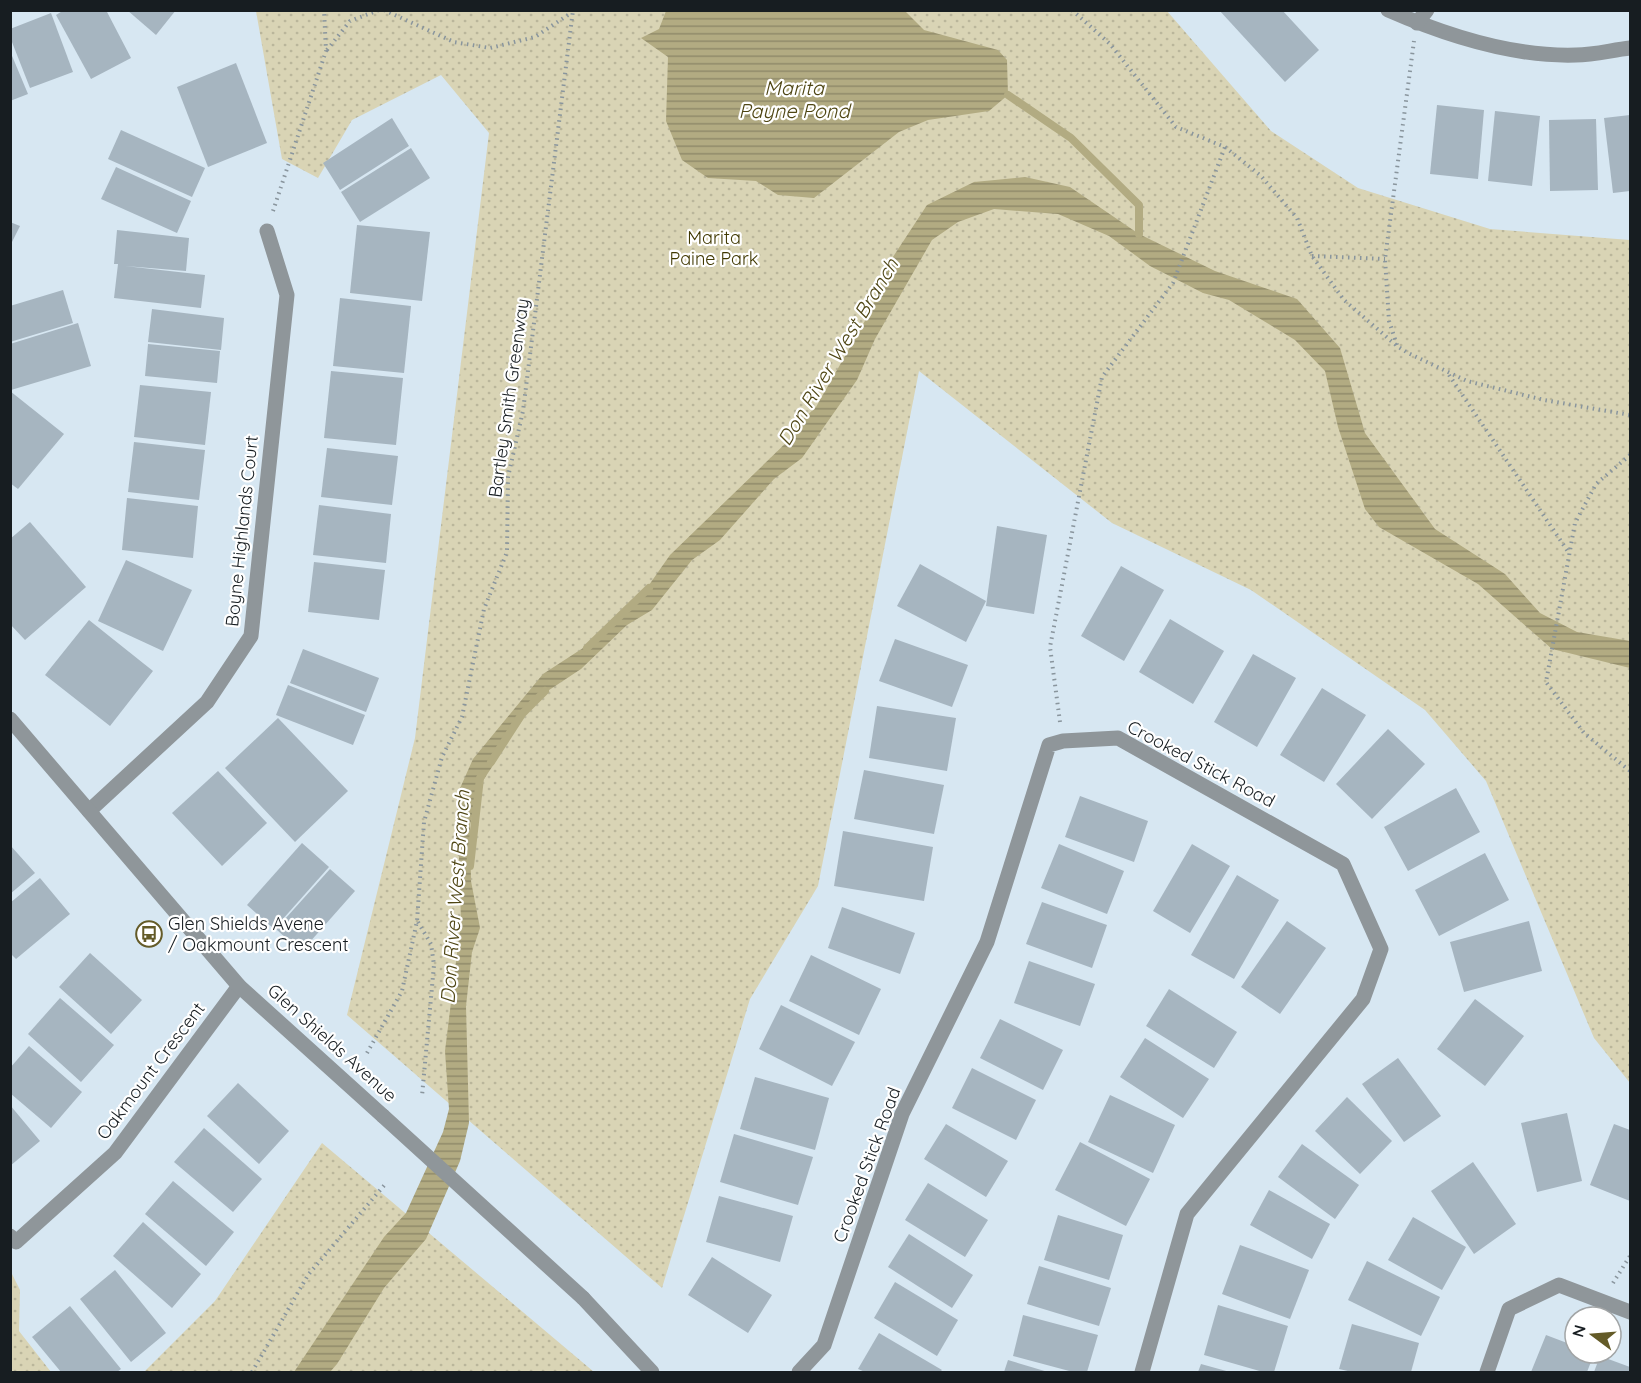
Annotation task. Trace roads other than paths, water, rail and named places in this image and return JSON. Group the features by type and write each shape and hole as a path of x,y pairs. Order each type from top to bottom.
{"street":[{"path":"1388,10 1415,17 1509,51 1575,55 1630,48"},
{"path":"1415,17 1427,10"},
{"name":"Boyne Highlands Court","path":"89,811 207,702 251,636 286,295 267,231"},
{"name":"Glen Shields Avenue","path":"10,719 239,986 583,1298 652,1372"},
{"name":"Crooked Stick Road","path":"799,1372 824,1345 902,1114 987,942 1049,745 1063,741 1118,738 1343,864 1381,949 1363,999 1187,1214 1142,1372"},
{"name":"Oakmount Crescent","path":"10,1236 16,1242 115,1153 239,986"},
{"path":"1487,1372 1509,1309 1559,1285 1630,1312"}],"water":[{"name":"Marita Payne Pond","path":"666,11 905,11 924,30 998,50 1007,60 1008,95 989,111 928,120 899,132 814,198 778,195 756,181 708,178 682,160 666,121 668,57 641,38 659,29"},
{"path":"1025,177 1070,187 1139,234 1215,271 1297,299 1340,348 1365,433 1435,529 1505,574 1540,613 1577,632 1630,641 1630,668 1552,649 1478,584 1379,527 1365,509 1338,427 1325,371 1295,340 1229,300 1203,293 1150,266 1109,236 1058,214 994,209 958,222 932,240 875,339 857,380 802,458 774,479 720,540 692,560 652,610 627,625 581,669 534,700 498,747 494,764 480,785 470,825 471,881 480,928 472,952 466,1006 469,1123 460,1161 426,1239 384,1288 337,1364 330,1372 294,1372 384,1237 406,1213 443,1132 449,1109 445,1051 461,921 457,795 473,759 543,674 600,637 635,605 670,555 789,440 800,422 816,407 870,312 889,263 927,205 974,182"}],"waterway":[{"path":"1008,95 1071,138 1139,205 1139,234"},
{"name":"Don River West Branch","path":"587,648 649,588"},
{"name":"Don River West Branch","path":"491,762 522,714 545,691"},
{"name":"Don River West Branch","path":"470,866 482,775"}],"place":[{"name":"Glen Shields Avene / Oakmount Crescent","path":"149,934"}],"park label":[{"name":"Marita Paine Park","path":"714,248"}]}
